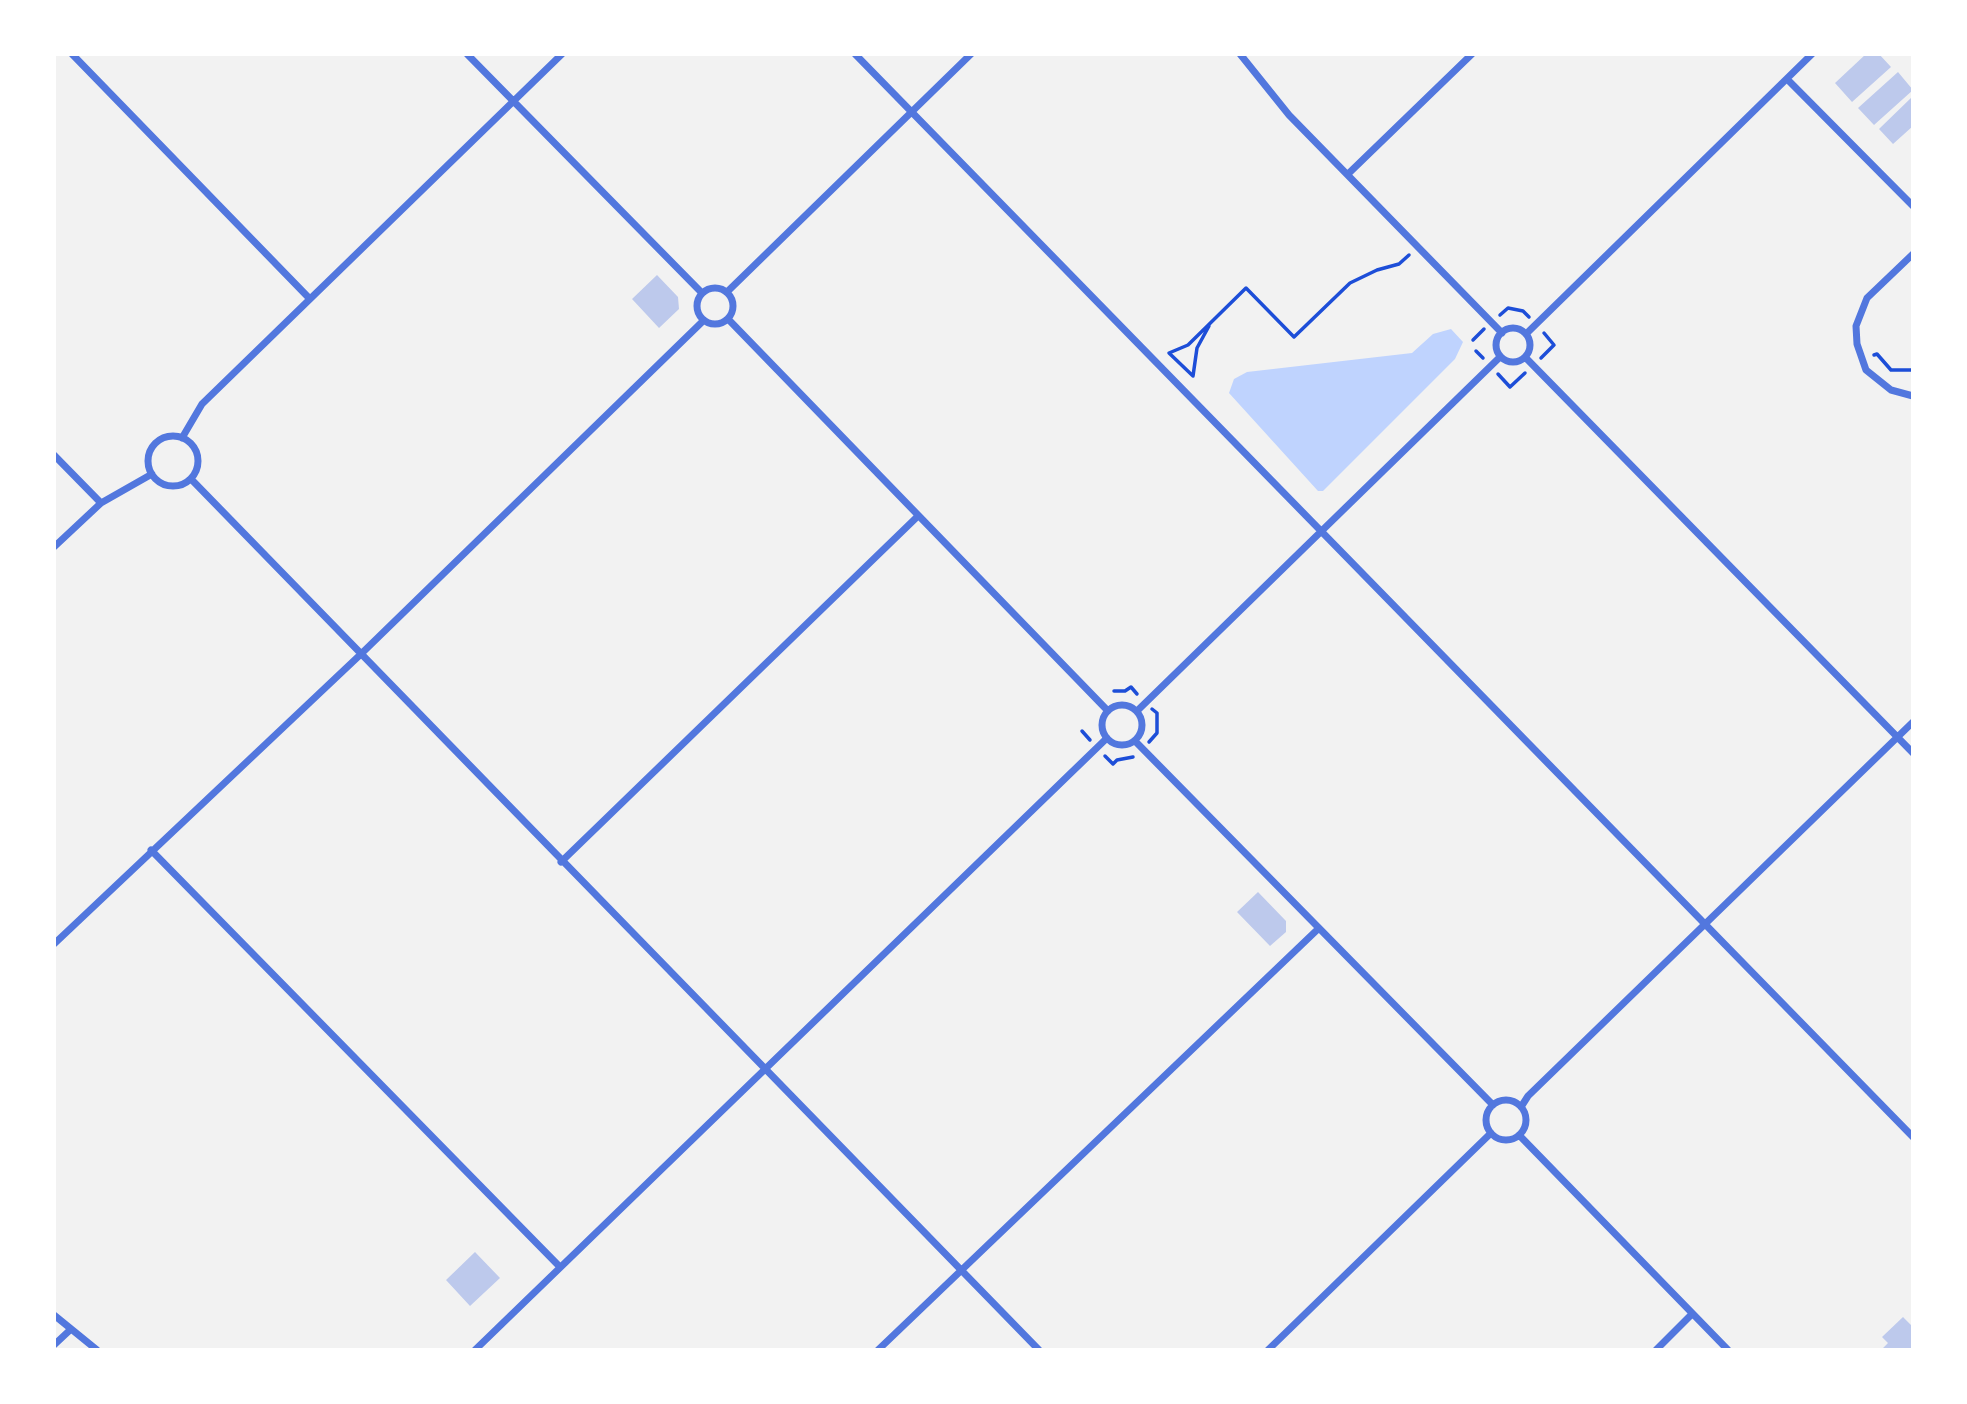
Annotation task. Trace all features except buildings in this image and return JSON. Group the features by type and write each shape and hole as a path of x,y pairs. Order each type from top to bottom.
{"street":[{"path":"72,54 309,298"},
{"path":"467,54 702,293"},
{"path":"182,438 202,404 562,54"},
{"path":"855,54 1913,1137"},
{"path":"727,292 971,54"},
{"path":"1240,54 1289,115 1502,332"},
{"path":"1348,174 1472,54"},
{"path":"1526,334 1812,54"},
{"path":"1787,79 1913,206"},
{"path":"1913,254 1867,298 1856,326 1857,344 1866,370 1891,390 1913,396"},
{"path":"702,322 697,302 702,293 711,288 727,292"},
{"path":"702,322 709,325 728,319 733,310 727,292"},
{"path":"728,319 1108,710"},
{"path":"54,944 361,654 702,322"},
{"path":"1517,329 1526,334 1530,345 1525,357 1510,362 1500,357 1496,342 1502,332 1517,329"},
{"path":"1137,711 1500,357"},
{"path":"1525,357 1913,754"},
{"path":"173,436 182,438 194,448 198,456 196,472 184,484 166,485 152,474 148,457 157,442 173,436"},
{"path":"54,454 101,503"},
{"path":"54,547 101,503 152,474"},
{"path":"191,479 1039,1350"},
{"path":"561,862 918,516"},
{"path":"1123,704 1137,711 1143,726 1135,741 1121,746 1107,738 1102,727 1108,710 1123,704"},
{"path":"1521,1107 1528,1096 1913,722"},
{"path":"475,1350 1107,738"},
{"path":"1135,741 1493,1105"},
{"path":"151,850 560,1267"},
{"path":"878,1350 1318,929"},
{"path":"1502,1100 1513,1101 1521,1107 1526,1116 1525,1126 1519,1135 1510,1140 1499,1139 1491,1133 1486,1124 1487,1114 1493,1105 1502,1100"},
{"path":"1268,1350 1491,1133"},
{"path":"1519,1135 1728,1350"},
{"path":"1656,1350 1692,1314"},
{"path":"54,1315 97,1350"},
{"path":"54,1345 70,1330"}],"path":[{"path":"1209,326 1197,348 1193,376 1169,353 1188,345 1246,288 1294,337 1350,283 1377,270 1399,264 1418,246"},
{"path":"1473,340 1508,308 1523,311 1554,345 1510,387 1476,351"},
{"path":"1872,356 1877,354 1891,370 1913,370"}],"water":[{"path":"1451,329 1463,342 1455,359 1323,491 1318,491 1229,393 1234,379 1247,372 1412,353 1433,334"}]}
